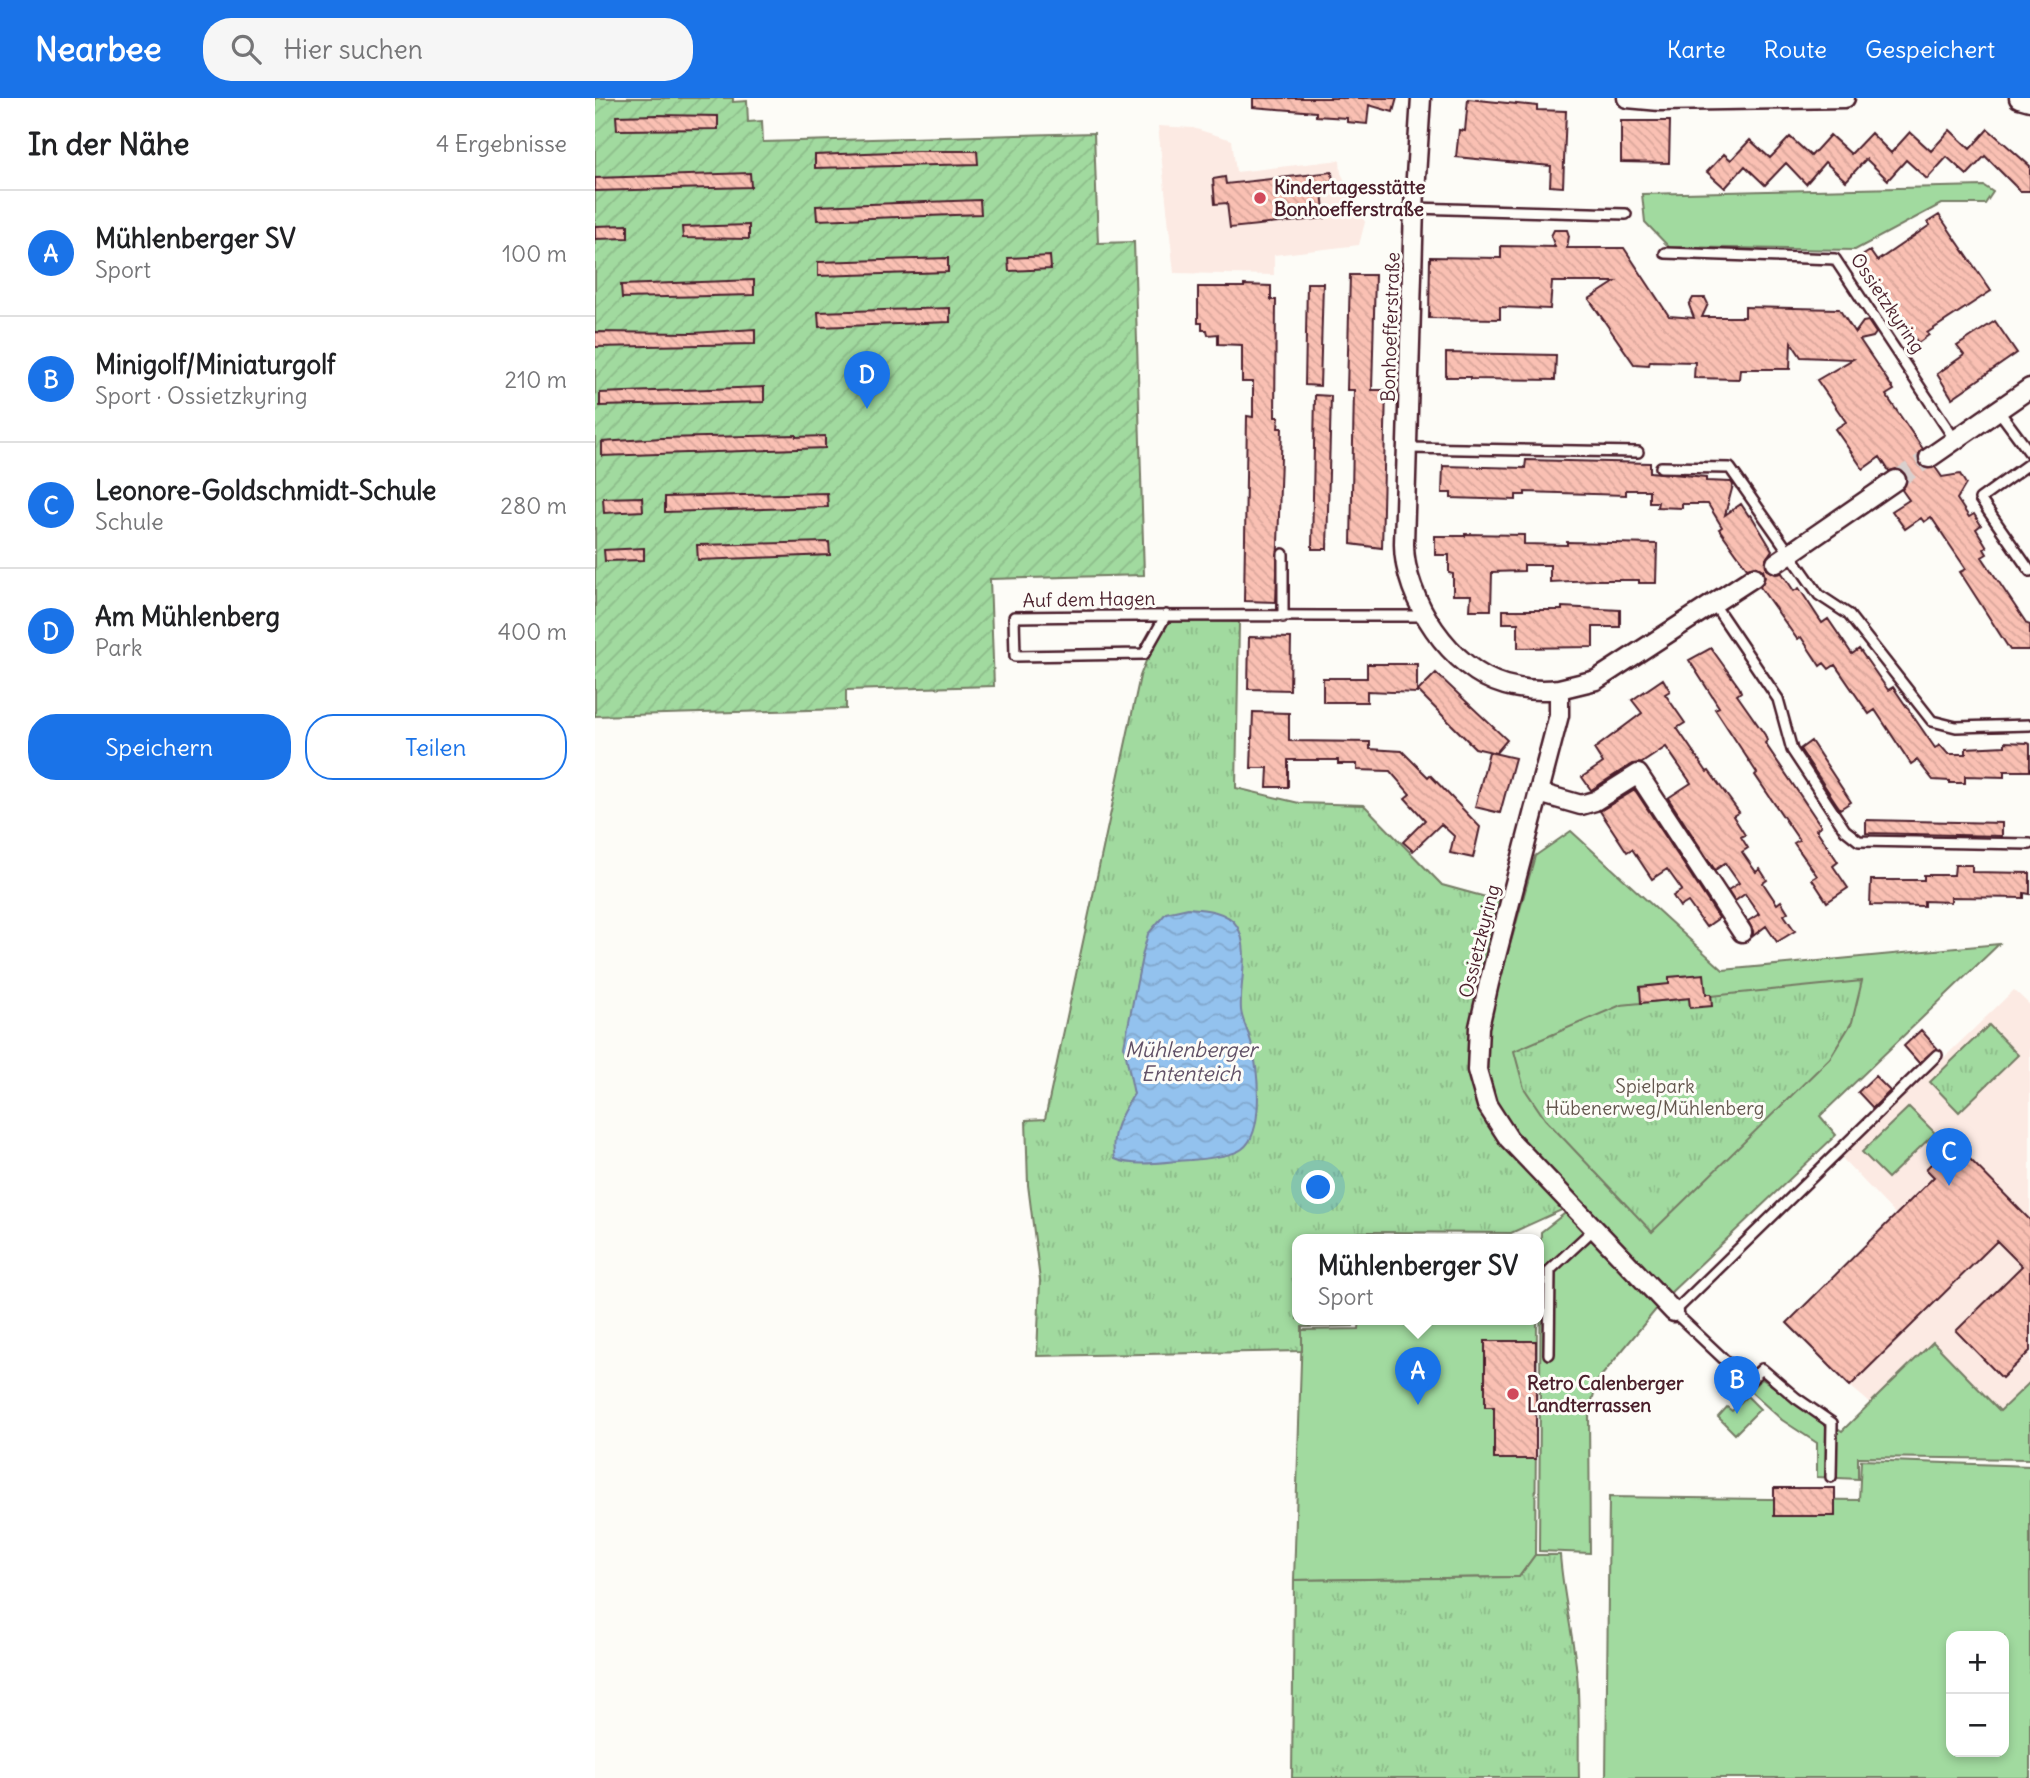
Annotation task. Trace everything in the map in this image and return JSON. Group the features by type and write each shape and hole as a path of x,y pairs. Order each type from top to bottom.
{"street":[{"name":"Bonhoefferstraße","path":"1421,98 1414,208 1404,553 1410,585 1425,616 1459,656 1481,675 1503,685 1530,690 1559,690"},
{"path":"1627,98 1845,98"},
{"path":"2019,98 2030,101"},
{"path":"1929,457 2030,388"},
{"path":"1776,563 1896,480"},
{"path":"1559,690 1597,680 1754,577"},
{"name":"Ossietzkyring","path":"1559,690 1559,715 1479,1027 1477,1069 1487,1105 1509,1139 1674,1312"},
{"path":"1539,793 1581,805 1595,801 1638,774 1742,932"}],"lane":[{"path":"1414,208 1626,214"},
{"name":"Ossietzkyring","path":"1665,253 1835,259 1955,440"},
{"path":"1998,410 2030,453"},
{"path":"1408,448 1638,452"},
{"path":"2030,463 1980,499 2030,571"},
{"path":"1661,467 1730,468 1819,595 1848,614 1931,721 1956,727 2030,725"},
{"path":"1283,554 1283,617"},
{"path":"1713,603 1778,699 1792,750 1845,830 1859,841 2030,844"},
{"name":"Auf dem Hagen","path":"1166,615 1144,654 1015,656 1014,617 1166,615 1425,616"},
{"path":"1831,1478 1832,1423 1796,1398 1762,1369 1748,1382 1674,1312 1937,1055"},
{"path":"1549,1354 1550,1270 1594,1229"}],"shaded area":[{"name":"Kindertagesstätte Bonhoefferstraße","path":"1158,126 1193,128 1232,140 1236,172 1340,160 1341,173 1365,222 1359,245 1274,255 1274,275 1174,273"},
{"path":"2014,990 2030,1005 2030,1382 2000,1411 1933,1342 1870,1403 1787,1323 1896,1215 1841,1157"}],"green space":[{"path":"595,98 733,98 733,102 747,101 748,122 762,121 763,142 1094,133 1098,243 1134,242 1144,575 990,579 994,686 846,690 846,709 595,716"},
{"path":"1984,186 1993,192 1985,204 1941,204 1855,250 1669,247 1645,222 1642,194"},
{"path":"1170,620 1239,622 1236,788 1299,803 1364,805 1442,885 1504,902 1471,1026 1469,1048 1473,1091 1491,1128 1564,1209 1511,1233 1292,1234 1292,1325 1353,1325 1302,1327 1302,1351 1037,1356 1040,1280 1028,1185 1026,1120 1045,1119 1140,676"},
{"path":"1571,831 1723,970 1999,944 1820,1116 1836,1135 1667,1296 1598,1380 1589,1411 1590,1553 1539,1551 1540,1325 1544,1325 1544,1234 1541,1232 1578,1203 1507,1124 1490,1090 1484,1047 1535,856"},
{"name":"Spielpark Hübenerweg/Mühlenberg","path":"1862,981 1852,1022 1830,1058 1652,1232 1545,1119 1524,1088 1514,1051 1621,1005"},
{"path":"1989,1025 2018,1055 1959,1112 1930,1082"},
{"path":"1909,1107 1935,1133 1888,1178 1862,1152"},
{"path":"1359,1325 1537,1325 1535,1555 1519,1577 1294,1580 1302,1330 1359,1329"},
{"path":"1933,1342 2000,1411 2030,1382 2030,1459 1858,1457 1858,1479 1817,1477 1817,1443 1782,1420 1749,1390 1762,1379 1842,1431"},
{"path":"1747,1396 1760,1409 1735,1434 1718,1417 1727,1407 1732,1411"},
{"path":"1861,1460 2030,1466 2030,1778 1606,1778 1609,1497 1859,1500"},
{"path":"1535,1555 1560,1555 1577,1674 1579,1778 1292,1778 1294,1580 1519,1577"}],"water":[{"name":"Mühlenberger Ententeich","path":"1188,908 1228,917 1241,935 1244,956 1241,1010 1250,1037 1258,1085 1254,1130 1242,1149 1224,1156 1152,1163 1123,1162 1115,1159 1114,1141 1121,1117 1134,1094 1124,1046 1143,952 1148,934 1166,913"}],"building":[{"path":"1253,98 1397,98 1393,112 1369,105 1367,124 1347,122 1347,118 1316,116 1316,112 1253,107"},
{"path":"1468,99 1537,106 1537,110 1566,111 1563,187 1550,186 1551,166 1456,157 1459,130 1465,131"},
{"path":"616,116 718,116 718,129 617,130"},
{"path":"1621,121 1670,121 1669,163 1621,162"},
{"path":"1988,129 2030,166 2030,191 2020,191 1985,156 1967,175 1947,157 1927,179 1906,160 1888,180 1866,159 1846,181 1825,162 1806,184 1786,163 1765,185 1745,166 1725,188 1707,172 1724,154 1731,160 1750,140 1770,158 1790,137 1811,156 1830,135 1851,154 1871,133 1891,153 1910,132 1931,151 1950,130 1970,149"},
{"path":"977,151 978,164 815,168 815,155"},
{"path":"1332,172 1333,185 1325,186 1326,192 1322,192 1325,218 1230,228 1227,203 1215,204 1213,179 1225,177 1226,184"},
{"path":"750,173 751,187 595,191 595,178"},
{"path":"980,200 981,214 817,220 816,206"},
{"path":"1939,215 1991,291 1927,333 1929,335 1918,343 1859,258 1870,251 1877,261 1930,225 1928,222"},
{"path":"628,225 628,238 595,239 595,226"},
{"path":"749,225 749,239 683,238 682,227"},
{"path":"1554,230 1567,230 1567,248 1624,248 1669,316 1694,318 1689,305 1693,298 1705,298 1708,304 1702,317 1745,317 1745,307 1839,309 1855,333 1863,322 1868,321 1876,333 1873,337 1860,340 1894,390 1886,395 1923,449 1919,454 1919,464 1925,468 1935,467 1942,477 1960,474 1966,484 1957,499 1969,517 1974,514 1981,525 1976,529 1987,547 1984,549 1987,554 1982,557 2030,625 2030,650 2010,650 1960,572 1966,569 1931,517 1924,522 1921,518 1905,529 1892,511 1909,500 1902,490 1907,480 1905,473 1896,469 1889,471 1880,457 1863,469 1835,429 1846,422 1817,380 1853,359 1801,357 1791,342 1790,369 1740,369 1739,379 1694,378 1695,362 1650,361 1649,365 1634,364 1589,299 1615,282 1552,282 1550,309 1500,307 1500,319 1429,318 1430,257 1501,258 1501,246 1555,247 1551,236"},
{"path":"1050,256 1051,269 1009,271 1008,258"},
{"path":"948,258 948,272 818,276 818,262"},
{"path":"1350,275 1375,275 1372,390 1386,390 1382,548 1351,544 1354,390 1347,390"},
{"path":"754,280 754,295 622,298 621,285"},
{"path":"1307,283 1323,283 1320,386 1305,385"},
{"path":"1271,286 1271,300 1276,300 1275,417 1279,417 1278,428 1282,428 1276,602 1244,601 1247,416 1253,417 1253,382 1242,382 1242,345 1218,344 1218,334 1208,335 1207,330 1202,330 1202,323 1198,323 1198,287"},
{"path":"950,308 950,322 819,327 818,312"},
{"path":"1995,321 2017,353 1952,398 1937,374 1964,355 1957,346"},
{"path":"755,329 755,344 595,347 595,332 693,333"},
{"path":"1446,353 1556,355 1555,380 1446,377"},
{"path":"764,387 764,402 600,406 600,393"},
{"path":"1315,395 1331,396 1327,549 1312,549"},
{"path":"825,436 825,448 602,456 602,442"},
{"path":"1526,460 1650,463 1650,472 1731,482 1733,485 1725,515 1741,504 1749,516 1751,515 1772,550 1766,559 1767,570 1776,574 1782,573 1794,591 1799,588 1822,623 1828,619 1852,654 1859,649 1888,690 1893,687 1935,748 1940,745 1948,754 1966,754 1966,748 2005,746 2005,742 2028,743 2030,771 2004,771 2004,777 1965,776 1965,783 1950,783 1933,780 1917,760 1911,764 1875,710 1869,714 1835,665 1829,669 1824,663 1820,666 1801,637 1797,639 1760,587 1765,577 1763,570 1754,566 1747,568 1719,529 1722,527 1708,504 1682,504 1682,508 1657,507 1658,502 1649,502 1649,490 1626,490 1626,495 1525,492 1525,495 1516,495 1516,500 1451,498 1451,493 1442,493 1443,466 1525,468"},
{"path":"827,493 828,507 665,512 665,497"},
{"path":"642,497 643,511 604,513 603,498"},
{"path":"1524,535 1524,544 1657,544 1656,583 1639,583 1639,580 1550,582 1550,565 1524,565 1524,571 1492,572 1491,610 1470,610 1471,595 1453,595 1449,555 1435,555 1435,536"},
{"path":"829,542 830,555 698,560 697,545"},
{"path":"644,548 644,560 605,561 604,550"},
{"path":"1562,607 1620,610 1620,627 1593,627 1593,647 1518,648 1518,623 1503,623 1503,610 1562,610"},
{"path":"1249,637 1291,638 1290,690 1248,689"},
{"path":"1711,648 1739,687 1741,692 1737,695 1765,735 1765,743 1821,826 1816,829 1838,862 1833,866 1848,888 1827,902 1812,879 1817,876 1794,843 1799,840 1755,775 1757,773 1715,709 1719,707 1689,660"},
{"path":"1367,664 1417,664 1417,693 1367,691 1367,702 1323,702 1323,678 1367,678"},
{"path":"1436,673 1507,740 1496,753 1475,748 1418,691"},
{"path":"1663,679 1670,691 1665,694 1685,723 1677,728 1739,812 1733,816 1745,835 1741,837 1748,848 1742,852 1756,872 1760,869 1767,880 1763,883 1777,904 1781,901 1788,912 1784,915 1795,931 1777,942 1766,926 1753,936 1748,921 1759,914 1745,894 1735,901 1728,890 1739,883 1725,863 1715,870 1668,798 1691,783 1666,747 1642,763 1632,764 1591,790 1582,777 1603,763 1594,749 1642,713 1632,700"},
{"path":"1253,712 1289,713 1289,741 1370,742 1370,749 1402,751 1428,777 1430,775 1480,827 1473,858 1450,853 1454,836 1441,824 1413,851 1403,842 1425,820 1405,798 1410,794 1390,771 1357,770 1357,764 1338,764 1338,760 1288,760 1288,787 1267,787 1268,768 1251,768"},
{"path":"1811,741 1851,802 1840,809 1800,749"},
{"path":"1489,752 1515,758 1500,813 1475,807"},
{"path":"1635,790 1719,918 1706,927 1688,902 1680,907 1673,896 1682,890 1667,869 1652,879 1632,849 1627,852 1600,811"},
{"path":"1866,820 2002,823 2002,836 1866,833"},
{"path":"1955,865 1972,865 1972,872 2030,873 2030,894 2024,893 2024,898 1951,897 1951,902 1924,901 1924,906 1870,905 1871,880 1924,880 1924,875 1954,875"},
{"path":"1704,974 1706,994 1711,994 1712,1006 1690,1008 1689,998 1641,1003 1640,987 1669,984 1669,977"},
{"path":"1921,1030 1937,1048 1919,1063 1904,1046"},
{"path":"1875,1076 1890,1091 1873,1108 1858,1092"},
{"path":"1953,1142 2030,1220 2030,1351 2002,1378 1956,1331 2022,1266 1997,1241 1850,1386 1787,1323 1934,1177 1926,1169"},
{"path":"1485,1341 1536,1341 1536,1459 1494,1459 1494,1407 1485,1407"},
{"path":"1774,1488 1835,1488 1835,1516 1774,1516"}],"tunnel":[{"path":"1896,480 1929,458"}],"place":[{"name":"Kindertagesstätte Bonhoefferstraße","path":"1260,198"},
{"name":"Am Mühlenberg","path":"867,409"},
{"name":"Leonore-Goldschmidt-Schule","path":"1949,1186"},
{"name":"Retro Calenberger Landterrassen","path":"1513,1394"},
{"name":"Mühlenberger SV","path":"1418,1405"},
{"name":"Minigolf/Miniaturgolf","path":"1737,1414"}]}
